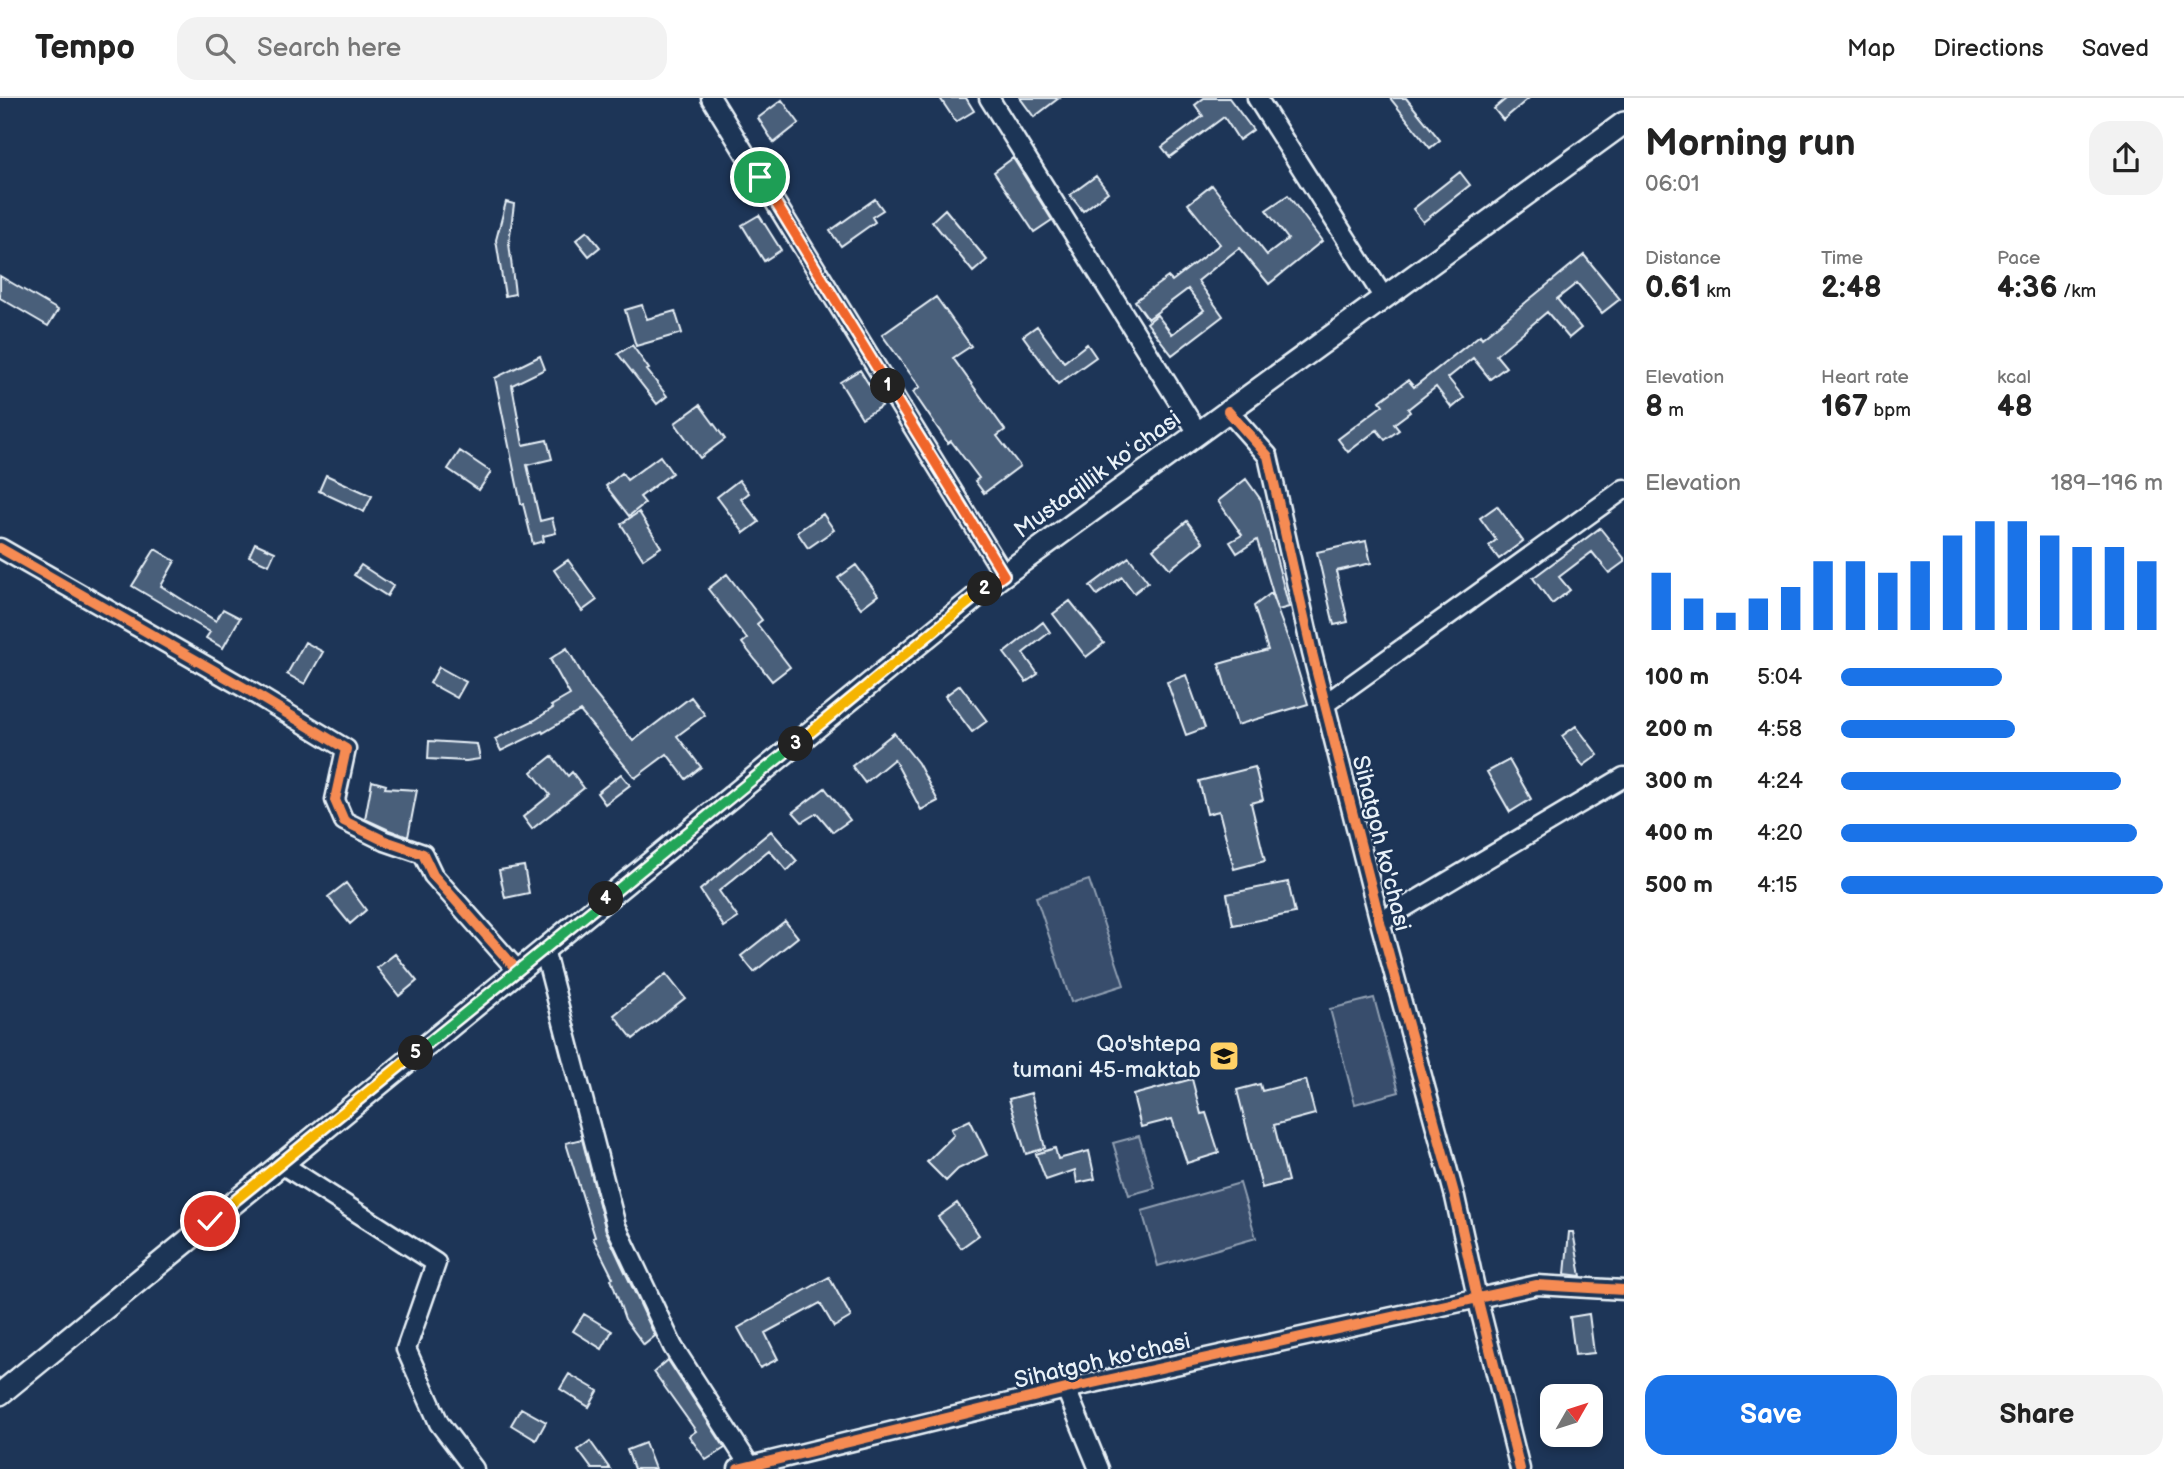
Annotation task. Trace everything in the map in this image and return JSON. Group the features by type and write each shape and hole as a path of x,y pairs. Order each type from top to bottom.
{"main road":[{"name":"Mustaqillik koʻchasi","path":"0,1394 1004,575 1624,122"}],"street":[{"path":"711,98 1004,575"},
{"path":"989,98 1198,433"},
{"path":"1257,98 1384,298"},
{"name":"Sihatgoh ko'chasi","path":"1228,411 1268,456 1325,704 1380,922 1455,1197 1520,1469"},
{"path":"1325,704 1624,489"},
{"path":"0,548 346,749 335,800 344,821 385,841 423,854 433,875 517,970"},
{"path":"1380,922 1624,777"},
{"path":"544,949 616,1226 673,1347 744,1467"},
{"path":"280,1163 436,1263 406,1349 439,1423 474,1469"},
{"name":"Sihatgoh ko'chasi","path":"744,1467 1066,1389 1477,1297 1537,1285 1624,1290"},
{"path":"1066,1389 1099,1469"}],"shaded area":[{"path":"1089,880 1124,985 1071,1002 1036,897"},
{"path":"1374,998 1399,1092 1355,1104 1330,1009"},
{"path":"1139,1136 1155,1188 1129,1195 1113,1143"},
{"path":"1240,1183 1256,1238 1158,1266 1142,1211"}],"building":[{"path":"940,98 966,98 974,111 956,122"},
{"path":"1020,98 1059,98 1034,117"},
{"path":"1204,98 1229,98 1253,130 1239,140 1224,117 1170,157 1162,147 1203,116 1195,105"},
{"path":"1390,98 1406,98 1440,140 1430,148"},
{"path":"1507,98 1529,98 1503,120 1494,109"},
{"path":"782,100 799,123 774,143 758,118"},
{"path":"1013,158 1052,220 1034,232 994,172"},
{"path":"1460,172 1470,185 1423,222 1413,209"},
{"path":"1096,176 1108,192 1083,211 1070,195"},
{"path":"1212,185 1267,255 1288,239 1266,210 1288,195 1322,241 1269,284 1239,248 1198,281 1223,316 1172,355 1147,323 1157,315 1172,334 1204,310 1188,289 1148,319 1135,301 1168,277 1172,281 1220,244 1188,204"},
{"path":"875,199 883,210 872,217 875,222 841,246 830,231"},
{"path":"506,202 514,204 509,243 515,294 505,296 496,240"},
{"path":"945,209 987,260 973,272 932,221"},
{"path":"759,215 781,250 764,261 742,225"},
{"path":"587,231 600,247 589,256 576,240"},
{"path":"1584,255 1620,299 1602,313 1577,283 1557,299 1581,328 1569,338 1547,312 1496,355 1506,367 1490,379 1473,358 1448,378 1464,398 1452,408 1436,387 1394,424 1399,430 1385,440 1377,430 1348,452 1338,439 1383,405 1380,401 1408,380 1414,387 1480,335 1482,338"},
{"path":"0,276 58,310 48,326 0,298"},
{"path":"936,297 971,346 953,358 1005,430 997,436 1020,466 984,493 975,481 979,478 951,441 948,443 913,392 920,387 882,335"},
{"path":"642,305 647,319 675,311 682,333 636,346 625,310"},
{"path":"1037,326 1064,362 1087,344 1096,357 1058,384 1023,336"},
{"path":"632,345 667,396 657,404 618,354"},
{"path":"540,356 545,369 512,385 523,445 547,440 552,459 527,465 540,521 552,518 556,533 543,536 544,541 533,544 521,504 495,378"},
{"path":"860,370 882,406 862,418 840,382"},
{"path":"700,405 725,439 700,458 675,423"},
{"path":"460,451 491,472 479,490 448,469"},
{"path":"660,456 672,473 640,497 645,503 629,516 606,486 622,473 627,480"},
{"path":"326,475 372,496 364,512 319,491"},
{"path":"1246,479 1261,500 1289,607 1278,610 1257,540 1237,553 1230,542 1242,535 1218,501"},
{"path":"739,480 749,493 741,499 759,522 744,533 717,497"},
{"path":"1497,506 1523,541 1499,559 1489,546 1496,540 1480,518"},
{"path":"639,512 661,547 643,559 621,524"},
{"path":"823,514 834,530 808,548 797,532"},
{"path":"1187,521 1203,542 1170,569 1153,549"},
{"path":"1600,528 1624,558 1624,562 1609,573 1592,552 1559,577 1570,590 1552,604 1533,578"},
{"path":"1366,541 1371,563 1336,571 1348,622 1334,625 1317,552"},
{"path":"255,543 275,552 269,565 249,556"},
{"path":"155,549 175,561 161,586 216,621 223,609 240,618 223,648 206,638 210,632 132,586"},
{"path":"1129,557 1148,582 1134,593 1122,577 1097,595 1090,586"},
{"path":"568,560 597,600 582,611 554,570"},
{"path":"361,565 393,586 387,596 354,575"},
{"path":"856,565 878,595 861,608 838,578"},
{"path":"727,574 762,620 757,624 790,667 772,681 742,643 747,639 708,589"},
{"path":"1271,593 1308,704 1237,725 1219,664 1268,650 1254,606"},
{"path":"1070,601 1104,643 1086,657 1053,614"},
{"path":"1043,622 1050,632 1023,653 1038,674 1026,682 1004,653"},
{"path":"305,642 323,652 305,684 287,674"},
{"path":"567,648 590,688 633,741 691,697 705,715 677,736 701,767 686,779 667,754 635,778 580,711 543,733 542,731 501,751 495,739 535,720 570,695 550,659"},
{"path":"439,667 466,682 457,698 430,683"},
{"path":"1186,675 1205,728 1186,735 1167,682"},
{"path":"960,685 987,721 972,732 945,696"},
{"path":"1576,726 1598,755 1583,766 1562,736"},
{"path":"894,733 918,763 938,801 921,810 894,759 865,783 852,766"},
{"path":"429,741 477,744 480,759 428,759"},
{"path":"552,756 568,776 572,772 584,788 532,829 523,817 550,795 532,772"},
{"path":"1509,760 1531,799 1510,812 1487,772"},
{"path":"1255,767 1263,800 1251,803 1265,861 1234,869 1219,811 1207,814 1199,781"},
{"path":"621,774 630,785 605,804 597,793"},
{"path":"372,781 386,785 385,788 417,790 408,837 365,819"},
{"path":"825,788 850,820 833,832 817,813 802,822 793,812"},
{"path":"771,831 797,861 787,871 769,850 719,891 738,918 724,927 700,890"},
{"path":"524,866 529,893 505,898 499,870"},
{"path":"1288,882 1295,913 1233,925 1227,894"},
{"path":"346,883 366,910 350,924 328,897"},
{"path":"785,921 798,937 754,972 741,956"},
{"path":"395,954 417,981 399,996 377,968"},
{"path":"666,974 685,998 633,1039 614,1015"},
{"path":"1192,1079 1201,1114 1206,1113 1219,1153 1187,1163 1172,1119 1141,1127 1133,1095"},
{"path":"1306,1080 1315,1114 1274,1125 1288,1181 1262,1188 1237,1090 1260,1084 1262,1091"},
{"path":"1031,1093 1045,1148 1026,1154 1009,1099"},
{"path":"970,1120 987,1155 958,1169 946,1181 927,1162 954,1135 951,1129"},
{"path":"582,1139 606,1231 655,1336 644,1345 625,1319 611,1279 613,1278 593,1238 595,1237 566,1143"},
{"path":"1055,1148 1058,1159 1089,1151 1095,1179 1077,1183 1075,1170 1046,1180 1036,1154"},
{"path":"957,1203 979,1235 961,1248 938,1217"},
{"path":"1569,1232 1573,1232 1581,1276 1565,1274"},
{"path":"829,1277 851,1317 834,1327 820,1303 765,1333 778,1359 760,1368 738,1328"},
{"path":"584,1314 612,1331 602,1349 573,1331"},
{"path":"1589,1314 1594,1353 1575,1355 1570,1317"},
{"path":"668,1360 725,1448 706,1460 689,1436 696,1431 654,1372"},
{"path":"569,1374 598,1391 589,1407 560,1389"},
{"path":"521,1408 546,1422 536,1440 511,1425"},
{"path":"590,1441 610,1469 592,1469 578,1450"},
{"path":"645,1443 655,1469 634,1469 627,1450"}],"cycle path":[{"path":"1228,411 1268,456 1312,653 1380,922 1455,1197 1520,1469"},
{"path":"0,548 346,749 335,800 344,821 385,841 423,854 433,875 517,970"},
{"path":"738,1469 1066,1389 1537,1285 1624,1290"}],"place":[{"name":"Qo'shtepa tumani 45-maktab","path":"1224,1056"}],"route":[{"path":"210,1221 1004,575 760,177"}]}
